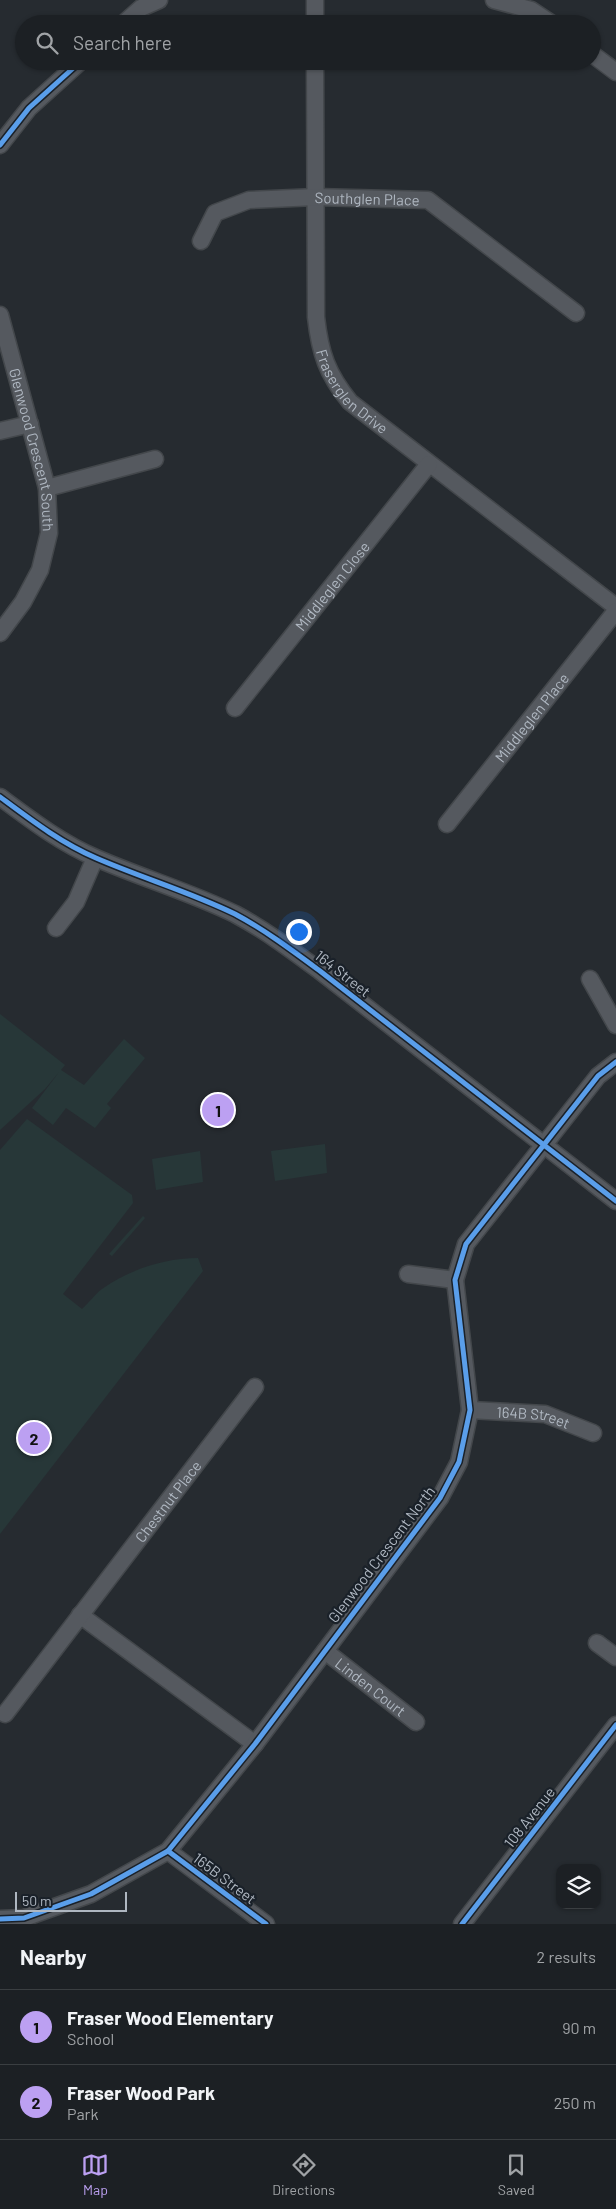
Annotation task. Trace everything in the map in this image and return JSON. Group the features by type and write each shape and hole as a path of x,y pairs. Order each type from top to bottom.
{"street":[{"path":"130,15 139,4 159,0"},
{"path":"315,0 315,15"},
{"path":"494,0 531,10 538,15"},
{"path":"601,59 614,67"},
{"path":"0,144 29,108 71,70"},
{"name":"Fraserglen Drive","path":"315,70 316,317 319,342 334,382 350,402 616,609"},
{"name":"Southglen Place","path":"201,240 215,213 248,200 316,197 428,200 576,313"},
{"name":"Glenwood Crescent South","path":"0,316 7,364 30,424 47,488 49,533 40,570 22,602 0,632"},
{"path":"0,431 30,424"},
{"path":"47,488 155,459"},
{"name":"Middleglen Close","path":"235,708 429,464"},
{"name":"Middleglen Place","path":"447,824 616,609"},
{"name":"164 Street","path":"0,797 52,835 96,858 220,907 271,935 616,1201"},
{"path":"56,928 76,902 96,858"},
{"path":"590,979 616,1025"},
{"name":"Glenwood Crescent North","path":"0,1919 24,1918 91,1894 168,1851 255,1744 440,1498 459,1462 470,1410 455,1280 466,1244 598,1076 616,1062"},
{"path":"408,1274 455,1280"},
{"name":"Chestnut Place","path":"5,1714 255,1387"},
{"name":"164B Street","path":"470,1410 545,1414 593,1433"},
{"path":"80,1615 255,1744"},
{"path":"597,1642 616,1657"},
{"name":"Linden Court","path":"325,1651 416,1722"},
{"name":"108 Avenue","path":"462,1924 616,1725"},
{"name":"165B Street","path":"168,1851 266,1924"}],"shaded area":[{"path":"0,1014 65,1065 61,1070 84,1085 124,1039 145,1058 107,1104 111,1108 95,1128 66,1108 53,1125 32,1108 59,1072 45,1089 0,1130"},
{"path":"27,1119 132,1195 133,1203 63,1294 82,1309 97,1293 112,1282 147,1266 172,1260 198,1258 203,1271 0,1534 0,1150"},
{"path":"325,1144 327,1173 275,1181 271,1151"},
{"path":"200,1151 203,1182 156,1190 152,1159"},
{"path":"143,1216 145,1218 112,1256 109,1254"}],"cycle path":[{"path":"0,145 29,108 71,70"},
{"path":"0,797 46,830 83,852 218,906 268,934 320,971 616,1201"},
{"path":"0,1919 24,1918 91,1894 168,1851 255,1744 440,1498 459,1462 470,1410 455,1280 466,1244 598,1076 616,1062"},
{"path":"462,1924 616,1725"},
{"path":"168,1851 266,1924"}],"place":[{"name":"Fraser Wood Elementary","path":"218,1110"},
{"name":"Fraser Wood Park","path":"34,1438"}]}
